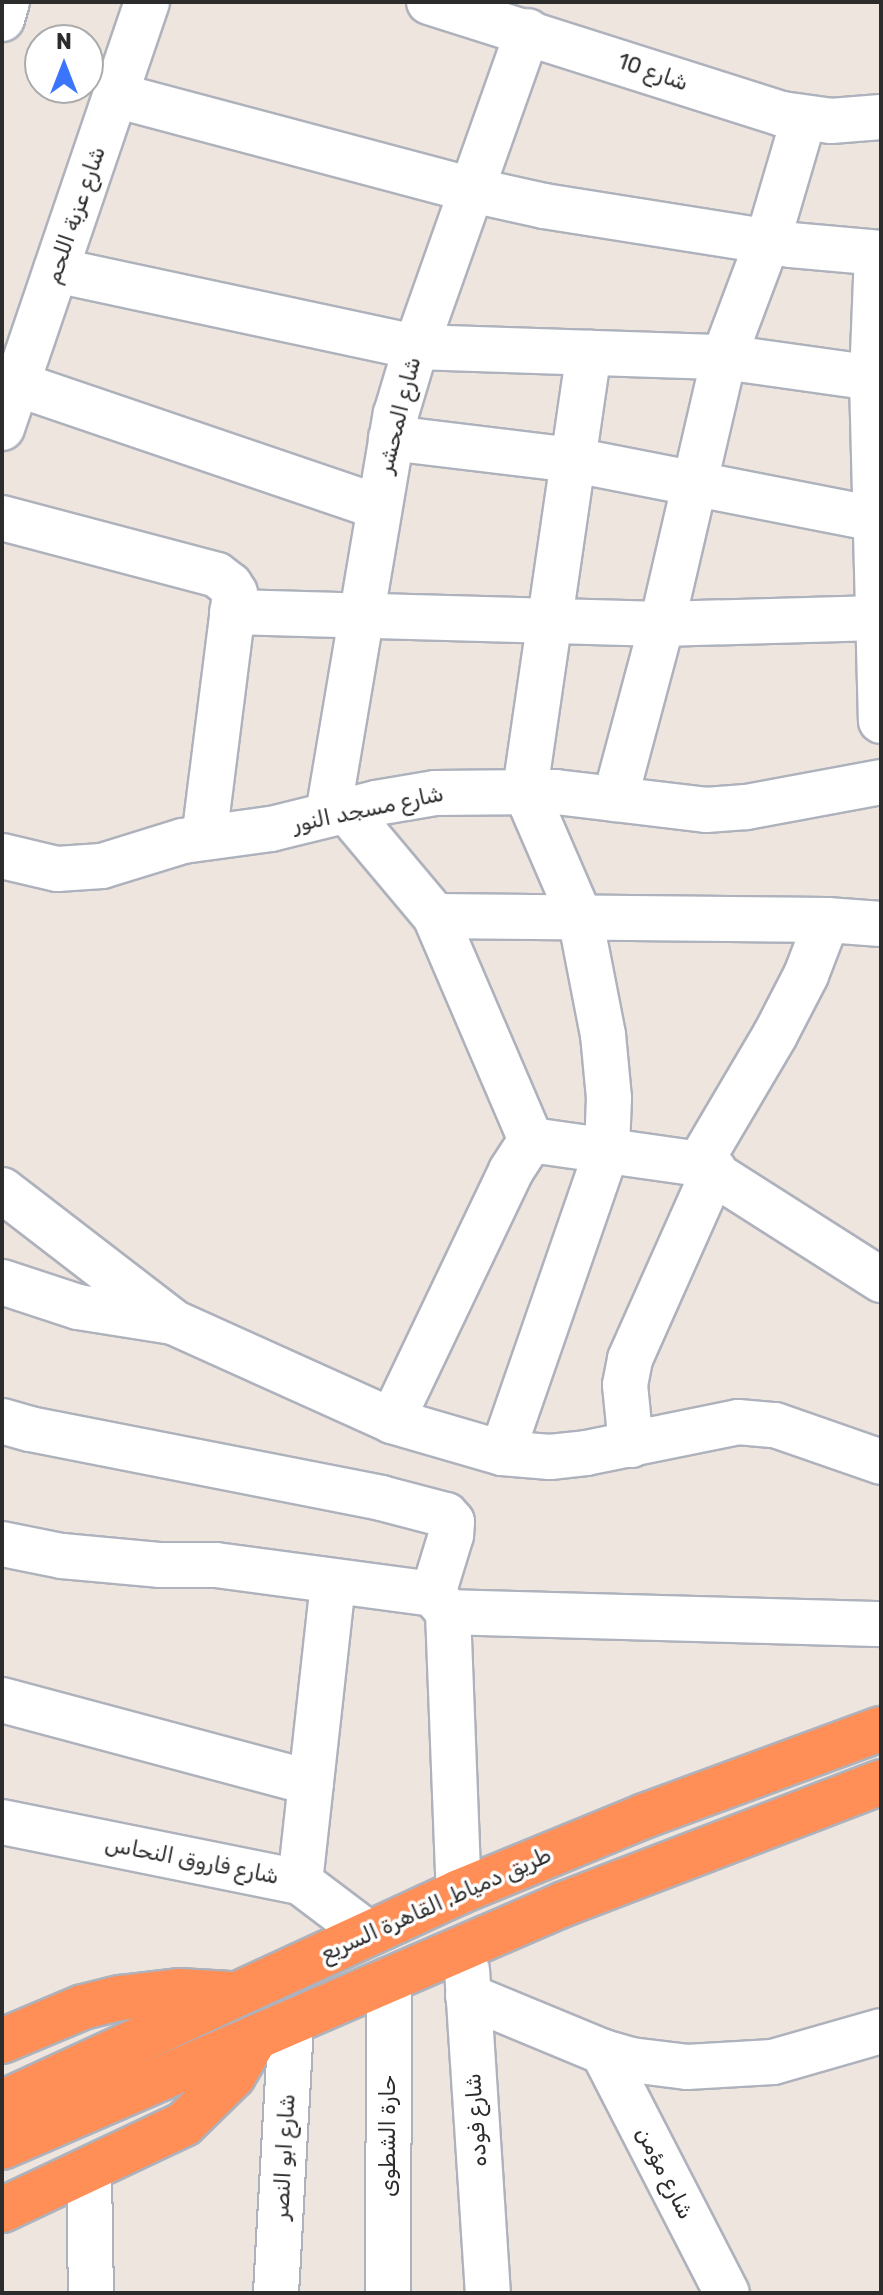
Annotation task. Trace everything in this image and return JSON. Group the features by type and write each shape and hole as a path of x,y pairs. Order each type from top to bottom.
{"highway":[{"name":"طريق دمياط, القاهرة السريع","path":"2,2103 366,1932 459,1892 684,1801 881,1729"},
{"path":"2,2147 665,1863 881,1782"},
{"path":"2,2041 83,2007 120,1998 179,1991 237,1995"},
{"path":"2,2210 165,2136 202,2110 274,2029"}],"street":[{"path":"2,19 7,2"},
{"name":"شارع عزبة اللحم","path":"2,428 147,2"},
{"name":"شارع 10","path":"429,2 528,31 760,108 831,121 881,117"},
{"name":"شارع المحشر","path":"337,812 360,615 391,438 416,347 528,31"},
{"path":"115,95 472,190 544,206 768,240 879,253 876,519 881,721"},
{"path":"615,799 662,624 692,482 724,357 768,240 804,118"},
{"path":"56,270 416,347 724,357 876,380"},
{"path":"502,1453 607,1149 609,1098 603,1035 580,917 525,790 589,353"},
{"path":"17,384 378,507"},
{"path":"391,438 574,460 876,519"},
{"path":"2,518 217,575 235,593 204,837"},
{"path":"232,612 662,624 878,618"},
{"name":"شارع مسجد النور","path":"2,856 35,865 79,869 204,837 271,829 337,812 435,793 525,790 675,808 726,808 881,782"},
{"path":"337,812 435,916 531,1140"},
{"path":"435,916 827,920 881,924"},
{"path":"631,1445 625,1385 640,1329 706,1167 806,975 827,920"},
{"path":"531,1140 607,1149 706,1167 881,1280"},
{"path":"392,1421 511,1171 531,1140"},
{"path":"2,1190 173,1322 392,1421 502,1453 550,1457 631,1445 738,1422 775,1425 881,1462"},
{"path":"2,1282 78,1307 173,1322"},
{"path":"2,1421 152,1454 381,1498 446,1515 452,1522 440,1603 459,1892"},
{"path":"2,1544 62,1556 159,1565 216,1565 333,1582 440,1603 881,1624"},
{"path":"300,1882 333,1582"},
{"path":"2,1700 311,1783"},
{"name":"شارع فاروق النحاس","path":"2,1822 300,1882 366,1932"},
{"name":"شارع فوده","path":"465,1947 488,2293"},
{"name":"حارة الشطوى","path":"388,2293 389,1980"},
{"path":"468,1996 603,2052 659,2064 744,2066 800,2056 881,2031"},
{"name":"شارع ابو النصر","path":"274,2029 276,2293"},
{"name":"شارع مؤمن","path":"603,2052 727,2293"},
{"path":"89,2171 91,2293"}]}
